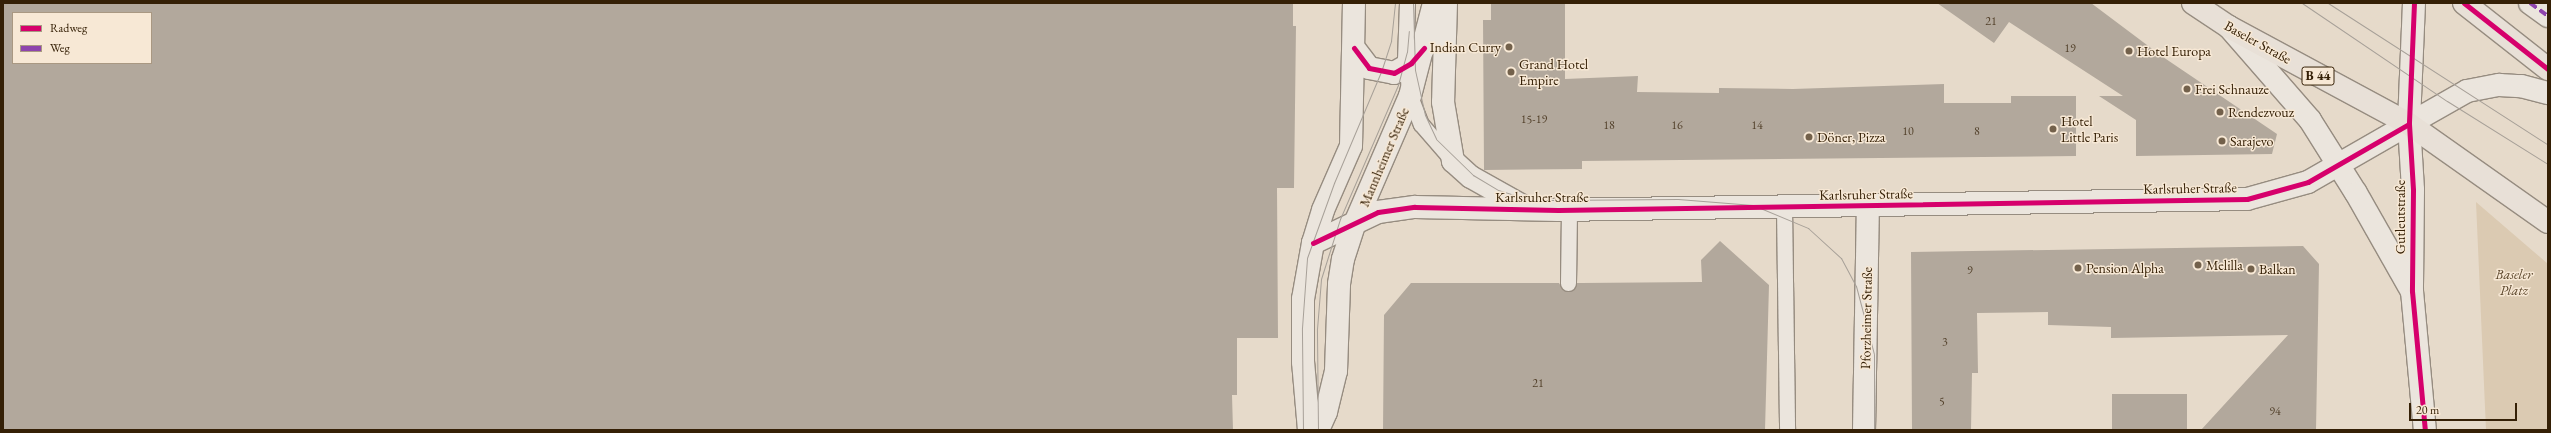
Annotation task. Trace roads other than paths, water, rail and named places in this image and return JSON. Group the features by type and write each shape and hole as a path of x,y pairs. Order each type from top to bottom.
{"main road":[{"name":"Baseler Straße","path":"2193,3 2229,27 2409,124"},
{"path":"2464,3 2548,69"},
{"name":"B 44","path":"2409,124 2548,222"}],"street":[{"path":"1309,430 1303,362 1303,298 1313,243 1323,210 1351,146 1354,3"},
{"name":"Mannheimer Straße","path":"1318,430 1326,412 1336,371 1338,284 1343,258 1355,223 1410,96 1424,48 1434,3"},
{"path":"1446,3 1443,102 1453,161 1471,177 1531,210"},
{"name":"Gutleutstraße","path":"2414,3 2409,124 2413,190 2412,291 2426,429"},
{"path":"2530,3 2548,16"},
{"path":"2229,27 2310,120 2412,291"},
{"path":"1354,48 1370,68 1381,72 1394,72 1405,67 1424,48"},
{"name":"Karlsruher Straße","path":"1313,243 1378,212 1415,207 1531,210 1784,208 2247,199 2308,182 2337,165 2373,147 2409,124 2467,91 2499,85 2521,86 2548,93"},
{"name":"Pforzheimer Straße","path":"1864,430 1868,206"}],"lane":[{"path":"1407,3 1405,67 1410,96 1421,124 1453,161"},
{"path":"1784,208 1787,430"},
{"path":"1568,283 1569,210"}],"tram line":[{"path":"1303,430 1302,328 1307,258 1334,183 1381,72 1391,41 1395,3"},
{"path":"1413,3 1415,70 1425,115 1436,139 1473,175 1498,190 1524,198 1551,200 1678,199 1753,205 1808,228 1841,258 1856,286 1874,354 1874,430"},
{"path":"2302,3 2447,101 2548,164"},
{"path":"2328,3 2548,145"},
{"path":"1318,430 1317,329 1321,279 1340,219 1398,85 1407,52 1409,31"}],"place":[{"name":"Indian Curry","path":"1509,47"},
{"name":"Hotel Europa","path":"2129,51"},
{"name":"Grand Hotel Empire","path":"1511,72"},
{"name":"Frei Schnauze","path":"2187,89"},
{"name":"Rendezvouz","path":"2220,112"},
{"name":"Hotel Little Paris","path":"2053,129"},
{"name":"Döner, Pizza","path":"1809,137"},
{"name":"Sarajevo","path":"2222,141"},
{"name":"Melilla","path":"2198,265"},
{"name":"Pension Alpha","path":"2078,268"},
{"name":"Balkan","path":"2251,269"}],"park label":[{"name":"Baseler Platz","path":"2514,282"}]}
